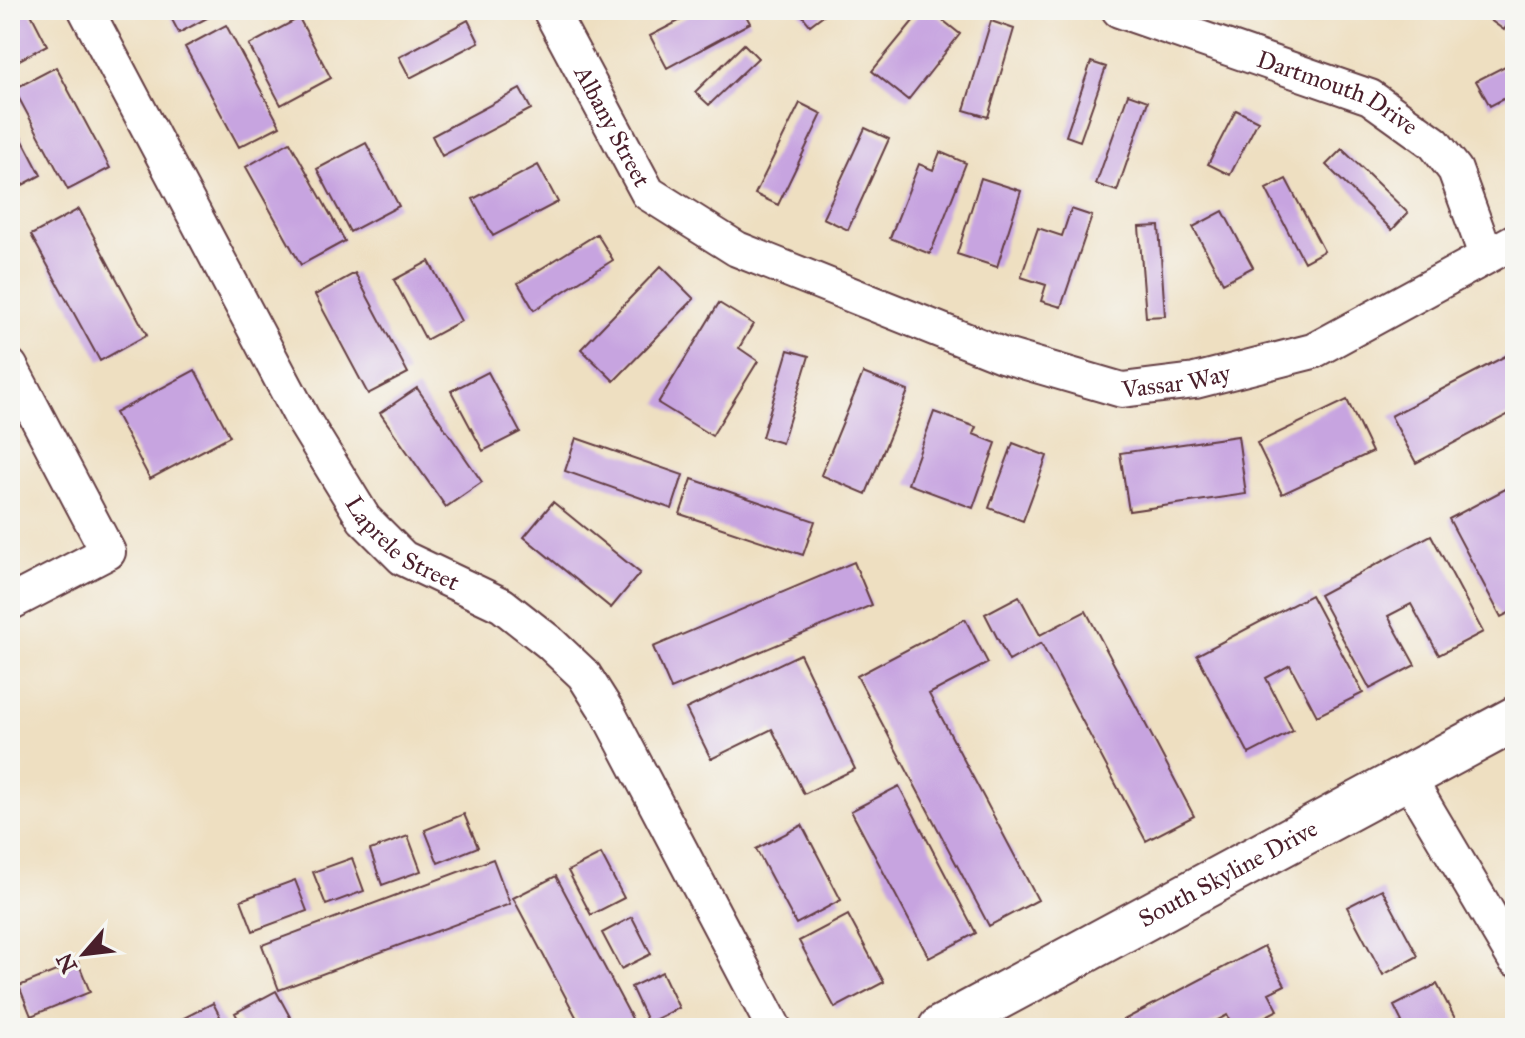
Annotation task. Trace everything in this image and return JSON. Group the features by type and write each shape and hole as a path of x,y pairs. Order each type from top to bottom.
{"main road":[{"name":"South Skyline Drive","path":"941,1028 1259,854 1515,719"}],"street":[{"name":"Laprele Street","path":"86,10 302,418 364,519 403,558 502,605 584,675 608,713 774,1028"},
{"name":"Albany Street","path":"550,10 648,193 737,249"},
{"name":"Dartmouth Drive","path":"1119,10 1370,97 1434,143 1455,170 1501,248"},
{"name":"Vassar Way","path":"737,249 1002,355 1122,390 1195,381 1313,351 1501,248"},
{"path":"10,366 108,552 10,603"},
{"path":"1408,778 1515,959"}],"building":[{"path":"10,10 29,10 47,45 10,65"},
{"path":"167,10 222,10 179,33"},
{"path":"700,10 743,10 750,23 667,68 650,36"},
{"path":"798,10 830,10 810,25"},
{"path":"922,10 930,10 960,34 908,100 872,71"},
{"path":"1491,10 1515,10 1515,13 1504,30 1486,17"},
{"path":"299,18 331,78 281,105 249,45"},
{"path":"468,20 479,42 410,78 399,57"},
{"path":"991,21 1014,29 988,117 964,110"},
{"path":"226,25 280,126 239,147 185,47"},
{"path":"744,44 758,58 709,105 695,92"},
{"path":"1091,62 1106,67 1080,141 1066,136"},
{"path":"1507,65 1515,80 1515,93 1490,106 1476,81"},
{"path":"56,67 110,168 68,190 14,89"},
{"path":"520,89 531,109 442,156 432,136"},
{"path":"1128,94 1148,101 1117,191 1096,184"},
{"path":"800,103 822,114 778,205 755,194"},
{"path":"1236,110 1258,121 1230,175 1208,164"},
{"path":"10,116 41,175 10,192"},
{"path":"865,128 889,139 848,230 823,218"},
{"path":"290,142 345,241 301,265 246,167"},
{"path":"366,143 399,206 350,232 317,169"},
{"path":"1342,149 1408,213 1392,230 1326,165"},
{"path":"940,152 966,163 930,254 890,238 919,164 933,170"},
{"path":"538,165 558,202 493,236 473,199"},
{"path":"981,178 1021,191 997,267 957,254"},
{"path":"1286,179 1324,251 1304,262 1266,189"},
{"path":"79,209 147,335 100,361 31,235"},
{"path":"1071,209 1092,216 1061,307 1041,301 1046,285 1021,277 1038,228 1062,236"},
{"path":"1223,211 1253,267 1223,283 1193,227"},
{"path":"1159,226 1165,316 1146,317 1139,227"},
{"path":"597,234 613,260 534,310 518,283"},
{"path":"429,261 461,321 426,340 394,280"},
{"path":"661,266 694,299 614,381 581,349"},
{"path":"355,273 408,373 368,394 315,295"},
{"path":"719,303 753,324 739,348 758,361 712,436 658,403"},
{"path":"788,350 809,356 782,443 762,437"},
{"path":"1515,351 1515,411 1416,463 1391,416"},
{"path":"195,370 230,436 150,479 115,413"},
{"path":"488,372 520,432 483,451 451,391"},
{"path":"863,373 908,391 866,494 821,475"},
{"path":"417,388 482,482 446,507 380,413"},
{"path":"1347,400 1372,452 1282,494 1257,443"},
{"path":"934,412 976,427 973,434 996,443 973,508 908,484"},
{"path":"1238,436 1246,494 1129,511 1120,453"},
{"path":"576,438 683,475 672,509 565,471"},
{"path":"1013,443 1047,456 1023,521 989,508"},
{"path":"692,479 815,521 803,555 680,514"},
{"path":"1515,484 1515,610 1501,617 1449,519"},
{"path":"553,502 640,573 611,608 524,537"},
{"path":"1431,535 1483,632 1439,655 1411,604 1388,616 1415,665 1370,689 1319,595"},
{"path":"854,562 872,605 671,689 653,647"},
{"path":"1311,595 1363,693 1317,716 1290,665 1266,678 1293,731 1249,754 1197,655"},
{"path":"1019,596 1040,635 1086,611 1194,816 1146,841 1041,643 1009,661 985,614"},
{"path":"965,619 988,663 929,694 1038,900 989,926 857,676"},
{"path":"800,654 855,769 804,794 772,729 711,759 686,709"},
{"path":"899,786 976,933 929,958 851,811"},
{"path":"464,814 478,847 438,863 425,830"},
{"path":"802,825 841,900 796,924 756,849"},
{"path":"408,836 421,871 382,885 370,850"},
{"path":"601,854 624,898 591,915 568,871"},
{"path":"352,858 364,891 326,905 313,872"},
{"path":"493,859 510,904 279,990 262,945"},
{"path":"556,876 637,1028 582,1028 513,898"},
{"path":"295,880 307,911 253,931 241,900"},
{"path":"1382,889 1418,956 1383,975 1347,907"},
{"path":"848,915 884,982 835,1008 799,941"},
{"path":"632,917 651,954 621,969 602,933"},
{"path":"1264,946 1285,985 1269,993 1278,1010 1243,1028 1234,1028 1227,1015 1203,1028 1121,1028 1118,1023"},
{"path":"78,962 90,992 31,1016 19,986"},
{"path":"662,972 679,1008 648,1023 631,987"},
{"path":"1437,984 1460,1028 1391,1028 1402,1022 1394,1006"},
{"path":"276,991 296,1028 243,1028 235,1013"},
{"path":"213,1003 226,1028 186,1028 182,1019"}]}
